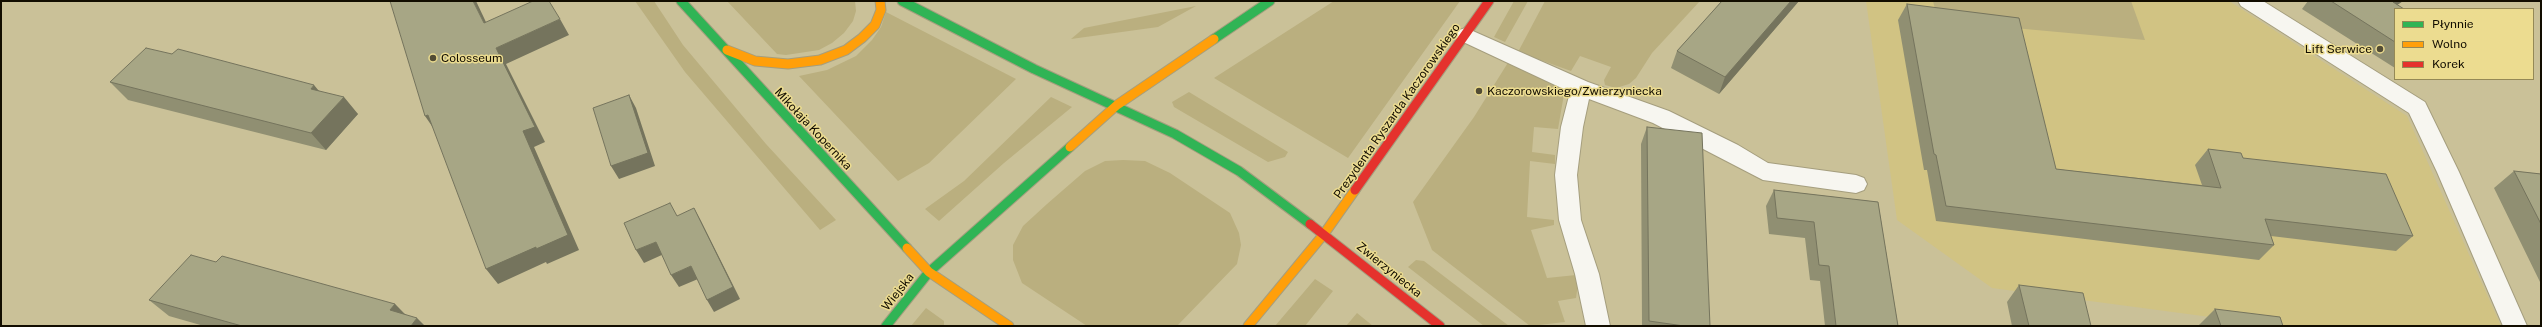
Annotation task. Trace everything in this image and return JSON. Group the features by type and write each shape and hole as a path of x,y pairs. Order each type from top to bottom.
{"main road":[{"name":"Mikołaja Kopernika","path":"681,1 722,49 929,272 1009,326"},
{"path":"722,49 755,61 788,64 820,60 846,50 862,38 875,25 881,10 880,1"},
{"path":"902,1 1034,69 1117,105 1270,1"},
{"name":"Prezydenta Ryszarda Kaczorowskiego","path":"1248,326 1324,234 1489,1"},
{"name":"Zwierzyniecka","path":"1117,105 1175,134 1239,171 1324,234 1440,326"},
{"name":"Wiejska","path":"886,326 929,272 1117,105"}],"street":[{"path":"2248,1 2417,108 2448,172 2515,326"},
{"path":"1466,35 1581,88 1661,117 1730,151 1762,171 1856,184"},
{"path":"1581,88 1572,127 1566,175 1570,220 1587,274 1598,326"}],"shaded area":[{"path":"635,1 654,1 683,45 766,144 836,220 820,230 685,72"},
{"path":"727,1 855,1 856,11 853,21 844,33 832,43 819,50 786,55 777,54"},
{"path":"1334,1 1460,1 1348,158 1214,78"},
{"path":"1514,1 1528,1 1505,42 1494,37"},
{"path":"1545,1 1700,1 1652,53 1636,78 1629,84 1616,88 1605,85 1604,80 1611,67 1580,56 1571,71 1518,52"},
{"path":"1866,1 2229,1 2407,116 2501,326 2278,326 1992,288 1897,220"},
{"path":"1933,1 2131,1 2145,40 1938,21"},
{"path":"1196,6 1158,27 1071,39 1084,28"},
{"path":"886,12 1016,79 929,163 898,181 799,76 827,70 856,56 872,40 881,27"},
{"path":"1509,61 1560,86 1564,94 1558,129 1534,127 1532,152 1555,155 1555,164 1530,161 1527,217 1554,220 1554,225 1531,230 1547,278 1576,275 1579,277 1576,298 1558,301 1565,322 1530,326 1432,250 1413,202 1474,117"},
{"path":"1189,92 1288,152 1285,157 1268,162 1174,107 1172,102"},
{"path":"1051,97 1072,107 1004,163 939,221 925,209 964,181"},
{"path":"1105,161 1145,161 1170,173 1230,213 1239,233 1241,245 1237,264 1177,326 1087,326 1022,283 1013,260 1013,245 1023,226 1047,204 1085,171"},
{"path":"1416,260 1424,261 1509,326 1484,326 1408,267"},
{"path":"1315,279 1333,291 1305,326 1275,326"},
{"path":"926,308 944,321 944,326 911,326"},
{"path":"1357,313 1373,326 1346,326"}],"building":[{"path":"390,1 473,1 484,23 533,1 549,1 560,19 496,48 535,127 523,131 568,235 486,269 428,115 425,116"},
{"path":"1722,1 1791,1 1725,77 1677,51"},
{"path":"2331,1 2395,1 2393,2 2402,8 2394,8 2394,41"},
{"path":"1907,4 2019,18 2056,169 2221,188 2208,149 2241,153 2243,158 2386,174 2413,236 2265,219 2274,245 1946,206 1936,155 1934,154"},
{"path":"146,48 172,54 178,49 314,85 311,89 344,97 311,133 110,82"},
{"path":"629,95 648,153 611,166 593,108"},
{"path":"1647,127 1702,133 1710,326 1684,326 1649,321"},
{"path":"2514,171 2541,174 2541,224"},
{"path":"1774,190 1878,202 1898,326 1836,326 1829,266 1819,265 1814,222 1777,218"},
{"path":"670,203 677,216 694,208 733,287 707,300 691,266 671,275 656,242 636,250 624,223"},
{"path":"191,255 216,262 222,256 395,304 390,310 417,318 411,326 242,326 149,300"},
{"path":"2019,285 2083,293 2091,326 2029,326"},
{"path":"2215,309 2280,317 2283,326 2221,326"}],"traffic: fast":[{"path":"681,1 907,248"},
{"path":"902,1 1034,69 1175,134 1239,171 1310,224"},
{"path":"1214,39 1270,1"},
{"path":"886,326 929,272 1070,147"}],"traffic: slow":[{"path":"727,50 755,61 788,64 820,60 846,50 862,38 875,25 881,10 880,1"},
{"path":"1070,147 1117,105 1214,39"},
{"path":"1248,326 1324,234 1355,190"},
{"path":"907,248 929,272 1009,326"}],"traffic: jam":[{"path":"1355,190 1489,1"},
{"path":"1310,224 1440,326"}],"place":[{"name":"Lift Serwice","path":"2380,49"},
{"name":"Colosseum","path":"433,58"},
{"name":"Kaczorowskiego/Zwierzyniecka","path":"1479,91"}]}
